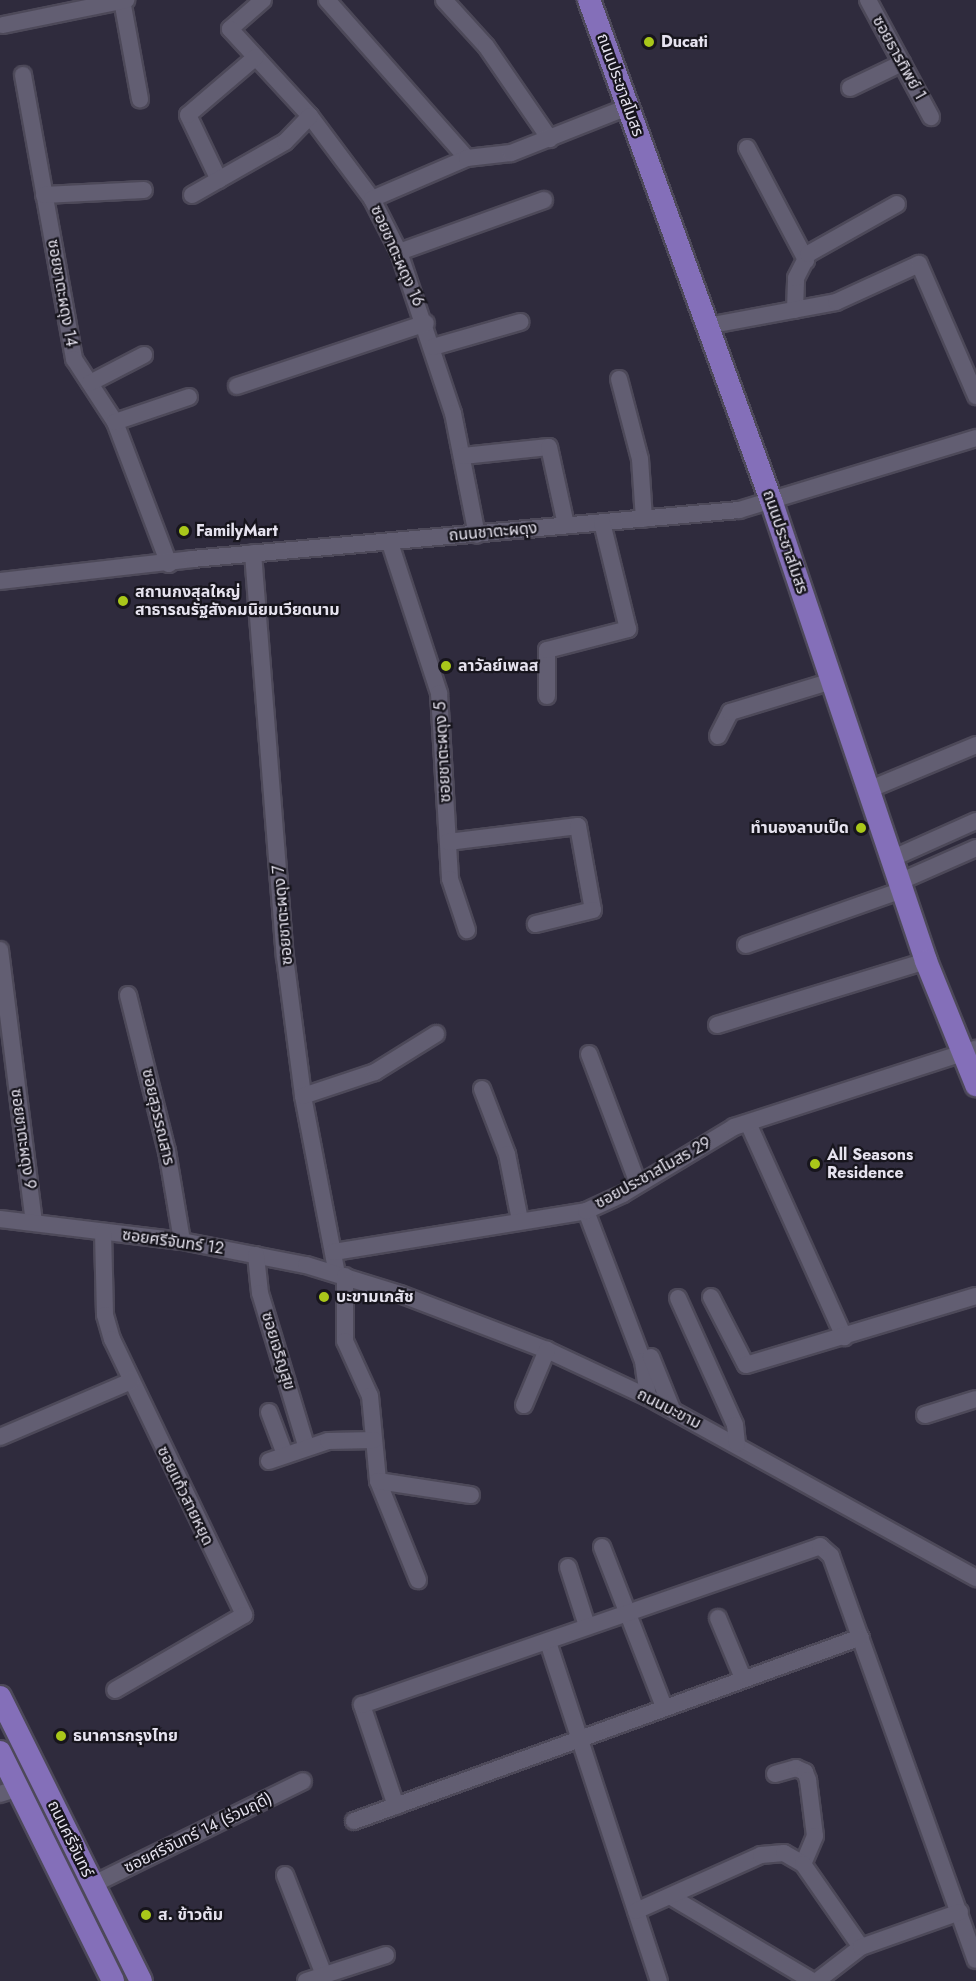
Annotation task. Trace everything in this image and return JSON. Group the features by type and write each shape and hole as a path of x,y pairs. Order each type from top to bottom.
{"main road":[{"name":"ถนนประชาสโมสร","path":"589,0 772,502 926,961 969,1053 976,1085"},
{"name":"ถนนศรีจันทร์","path":"0,1697 141,1981"},
{"name":"ถนนศรีจันทร์","path":"0,1752 8,1787 113,1981"}],"street":[{"path":"3,25 123,0 140,99"},
{"name":"ซอยชาตะผดุง 16","path":"263,0 230,29 310,116 372,199 399,252 434,347 463,456 477,535"},
{"path":"327,0 467,158"},
{"path":"444,0 486,46 550,139"},
{"name":"ซอยธารทิพย์ 1","path":"868,0 931,117"},
{"path":"219,180 188,115 256,57"},
{"path":"850,88 902,63"},
{"name":"ซอยชาตะผดุง 14","path":"23,75 74,359 115,422 169,564"},
{"path":"372,199 467,158 511,153 628,107"},
{"path":"192,195 285,142 310,116"},
{"path":"747,148 806,260"},
{"path":"44,195 144,190"},
{"path":"399,252 544,200"},
{"path":"795,310 796,278 806,260 897,204"},
{"path":"707,326 836,302 919,264 976,396"},
{"path":"434,347 520,322"},
{"path":"237,386 426,323"},
{"path":"90,383 144,355"},
{"path":"619,379 639,459 644,519"},
{"path":"115,422 189,397"},
{"name":"ถนนชาตะผดุง","path":"0,581 253,554 644,519 772,502 976,438"},
{"path":"463,456 549,447 566,525"},
{"path":"547,696 547,650 628,629 602,522"},
{"name":"ซอยชาตะผดุง 5","path":"390,543 439,693 450,879 467,930"},
{"name":"ซอยชาตะผดุง 7","path":"253,554 285,957 303,1096 334,1252 341,1275 345,1341 370,1396 378,1481 418,1580"},
{"path":"718,736 730,712 832,681"},
{"path":"868,790 976,745"},
{"path":"891,859 976,821"},
{"path":"448,842 578,826 593,910 536,924"},
{"path":"746,945 900,886 976,848"},
{"name":"ซอยชาตะผดุง 9","path":"0,950 4,1021 34,1222"},
{"path":"717,1024 926,961"},
{"name":"ซอยสุวรรณสาร","path":"128,995 167,1151 182,1240"},
{"path":"303,1096 375,1072 436,1034"},
{"name":"ซอยประชาสโมสร 29","path":"334,1252 586,1211 748,1123 969,1053"},
{"path":"589,1054 638,1184"},
{"path":"482,1089 507,1154 520,1220"},
{"path":"748,1123 844,1337"},
{"path":"586,1211 643,1361 648,1397"},
{"name":"ซอยศรีจันทร์ 12","path":"0,1219 182,1240 341,1275"},
{"name":"ซอยแก้วสายหยุด","path":"104,1232 105,1315 131,1382 244,1615 115,1690"},
{"name":"ซอยเจริญสุข","path":"256,1255 260,1293 306,1445"},
{"name":"ถนนบะขาม","path":"341,1275 547,1350 648,1397 737,1444 976,1578"},
{"path":"711,1297 746,1365 976,1296"},
{"path":"678,1298 735,1425 737,1444"},
{"path":"640,1330 672,1409"},
{"path":"524,1405 547,1350"},
{"path":"0,1437 131,1382"},
{"path":"925,1416 976,1400"},
{"path":"269,1412 284,1452"},
{"path":"269,1461 284,1452 306,1445 374,1440"},
{"path":"378,1481 471,1495"},
{"path":"396,1806 362,1705 820,1546 831,1556 976,1960"},
{"path":"602,1547 664,1707"},
{"path":"568,1567 587,1626"},
{"path":"718,1618 743,1678"},
{"path":"354,1821 861,1637"},
{"path":"548,1642 659,1981"},
{"path":"775,1774 796,1768 805,1772 808,1780 815,1836 803,1864"},
{"name":"ซอยศรีจันทร์ 14 (ร่วมฤดี)","path":"92,1885 303,1781"},
{"path":"636,1911 673,1898 761,1855 784,1853 803,1864 861,1947"},
{"path":"285,1875 324,1975"},
{"path":"673,1898 812,1981"},
{"path":"817,1981 861,1947 960,1912"},
{"path":"306,1981 386,1954"}],"place":[{"name":"Ducati","path":"649,42"},
{"name":"FamilyMart","path":"184,531"},
{"name":"สถานกงสุลใหญ่ สาธารณรัฐสังคมนิยมเวียดนาม","path":"123,601"},
{"name":"ลาวัลย์เพลส","path":"446,666"},
{"name":"ทำนองลาบเป็ด","path":"861,828"},
{"name":"All Seasons Residence","path":"815,1164"},
{"name":"บะขามเภสัช","path":"324,1297"},
{"name":"ธนาคารกรุงไทย","path":"61,1736"},
{"name":"ส. ข้าวต้ม","path":"146,1915"}]}
